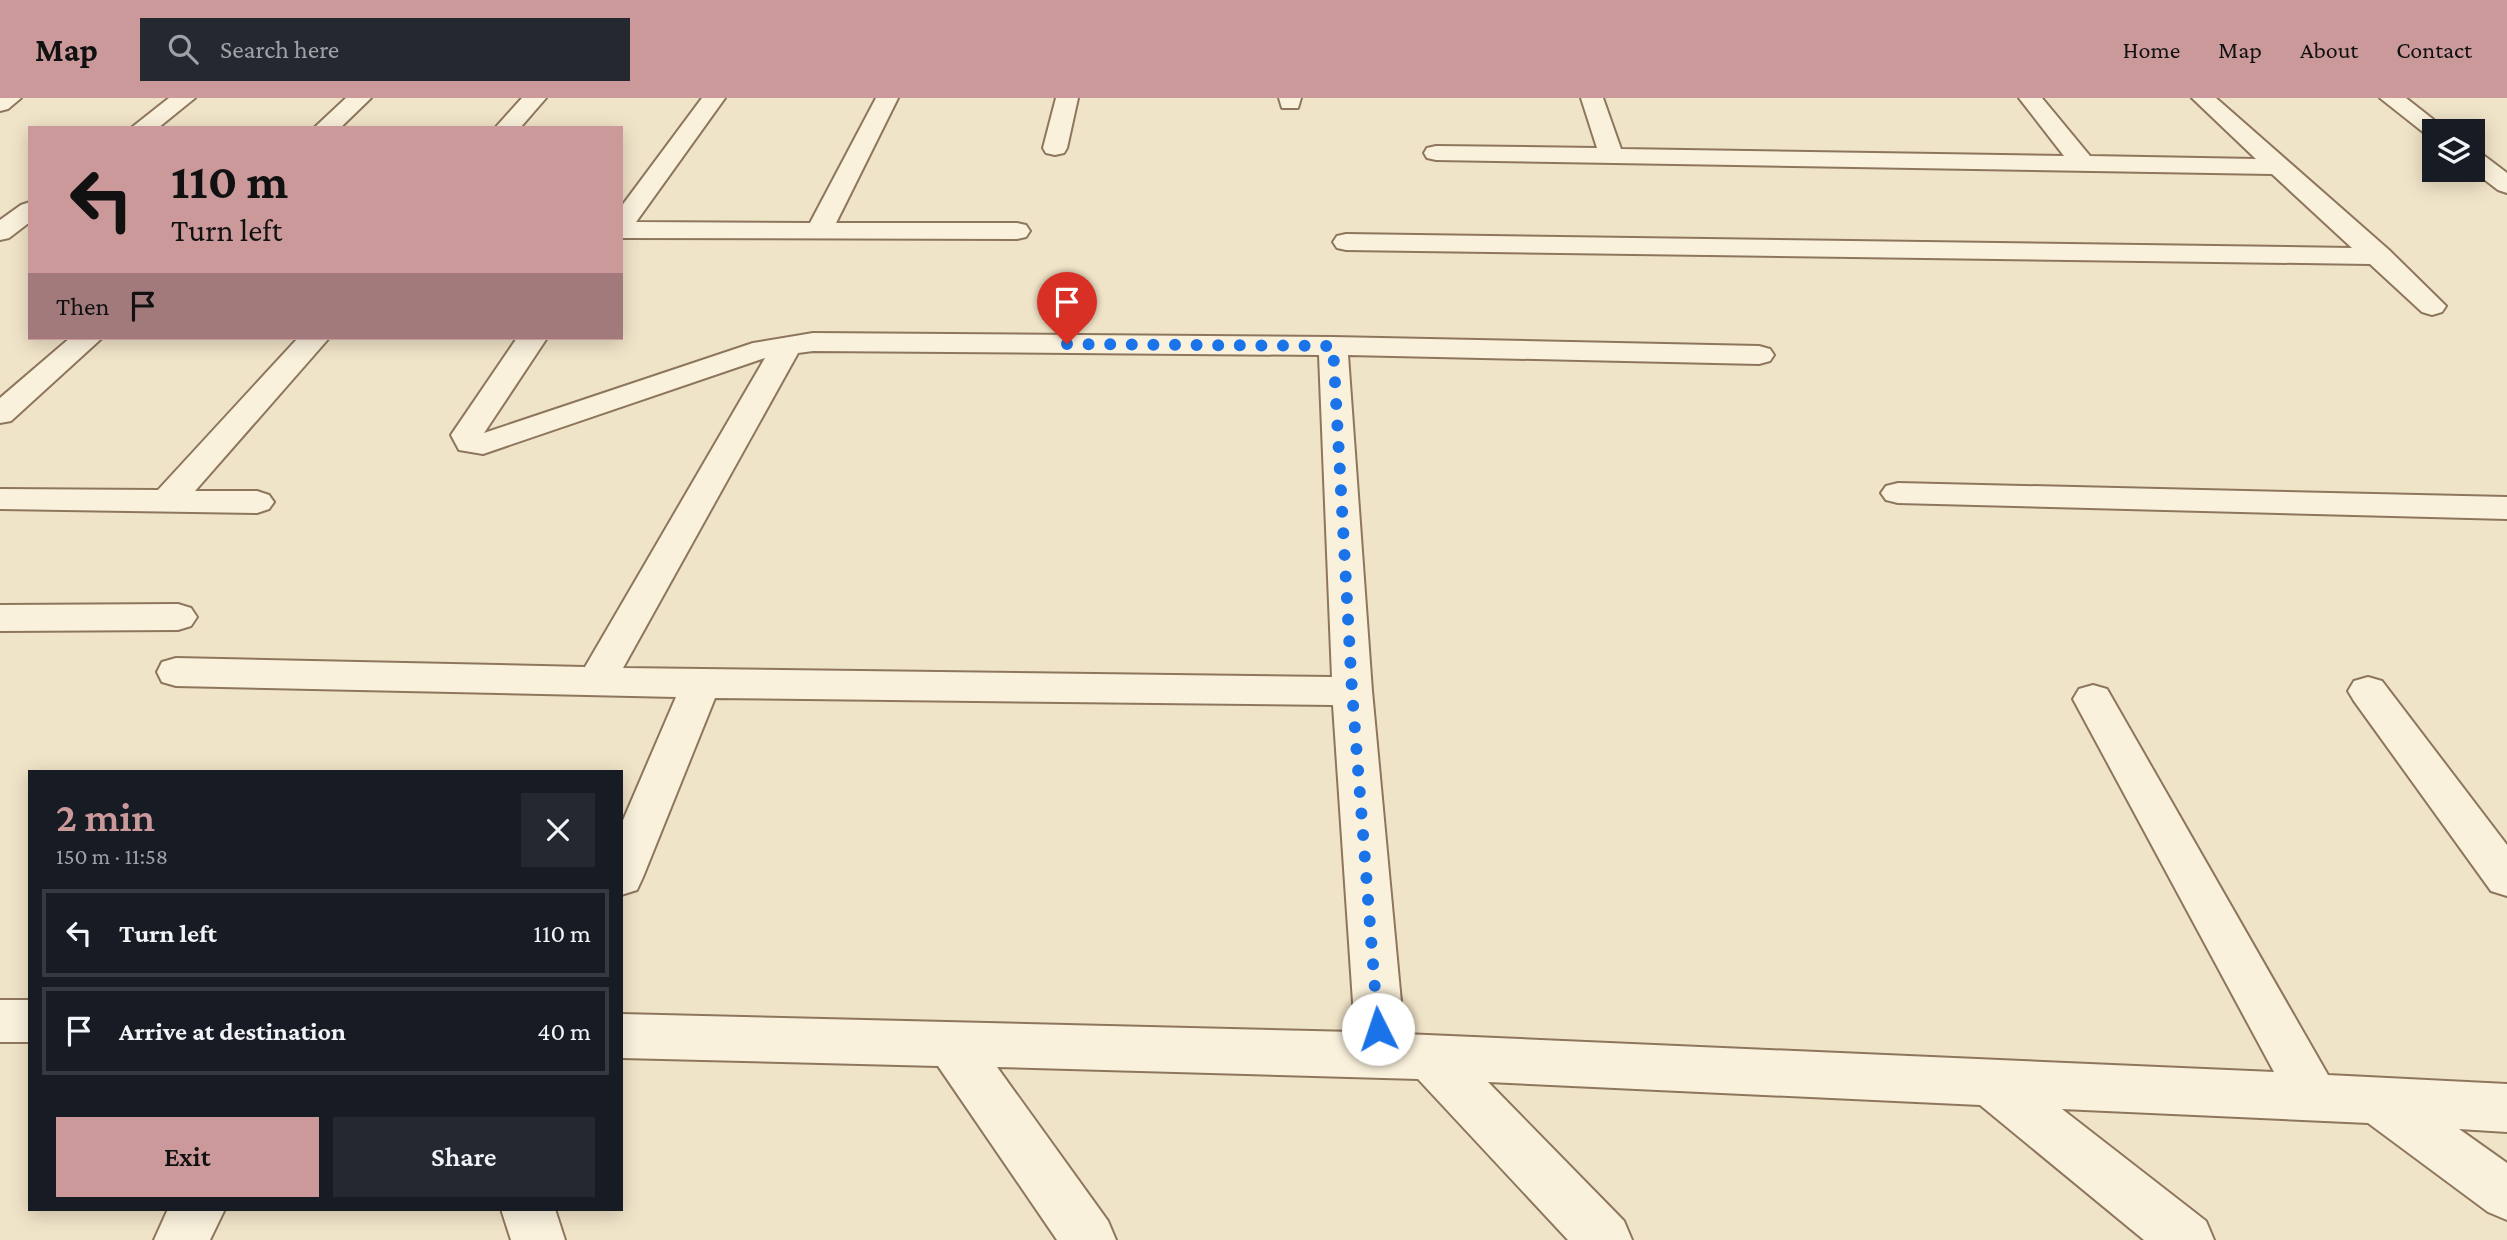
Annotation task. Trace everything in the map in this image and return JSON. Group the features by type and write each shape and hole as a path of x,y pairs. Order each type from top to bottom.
{"street":[{"path":"0,104 10,98"},
{"path":"146,126 184,98"},
{"path":"328,126 360,98"},
{"path":"509,126 535,98"},
{"path":"623,225 714,98"},
{"path":"818,232 887,98"},
{"path":"1055,148 1067,98"},
{"path":"1592,98 1611,154"},
{"path":"2030,98 2082,163"},
{"path":"2203,98 2432,306"},
{"path":"2391,98 2422,121"},
{"path":"1436,153 2279,167"},
{"path":"2485,168 2507,185"},
{"path":"623,228 818,232 1017,231"},
{"path":"1346,242 2379,256"},
{"path":"0,414 85,340"},
{"path":"167,501 312,340"},
{"path":"531,340 467,435 470,443 483,444 763,349 788,344 881,342 1333,346 1759,355"},
{"path":"596,682 788,344"},
{"path":"1333,346 1352,691 1381,1055"},
{"path":"1898,493 2507,508"},
{"path":"4,503 257,502"},
{"path":"0,618 178,617"},
{"path":"176,672 701,684 1352,691"},
{"path":"623,872 701,684"},
{"path":"2368,691 2507,878"},
{"path":"2093,699 2314,1097"},
{"path":"0,1021 28,1021"},
{"path":"623,1036 1381,1055 2507,1108"},
{"path":"952,1045 1089,1240"},
{"path":"1431,1058 1605,1240"},
{"path":"1989,1083 2187,1240"},
{"path":"2377,1100 2507,1194"},
{"path":"181,1240 197,1211"},
{"path":"529,1211 538,1240"}],"route":[{"path":"1067,344 1333,346 1352,691 1378,1029"}]}
